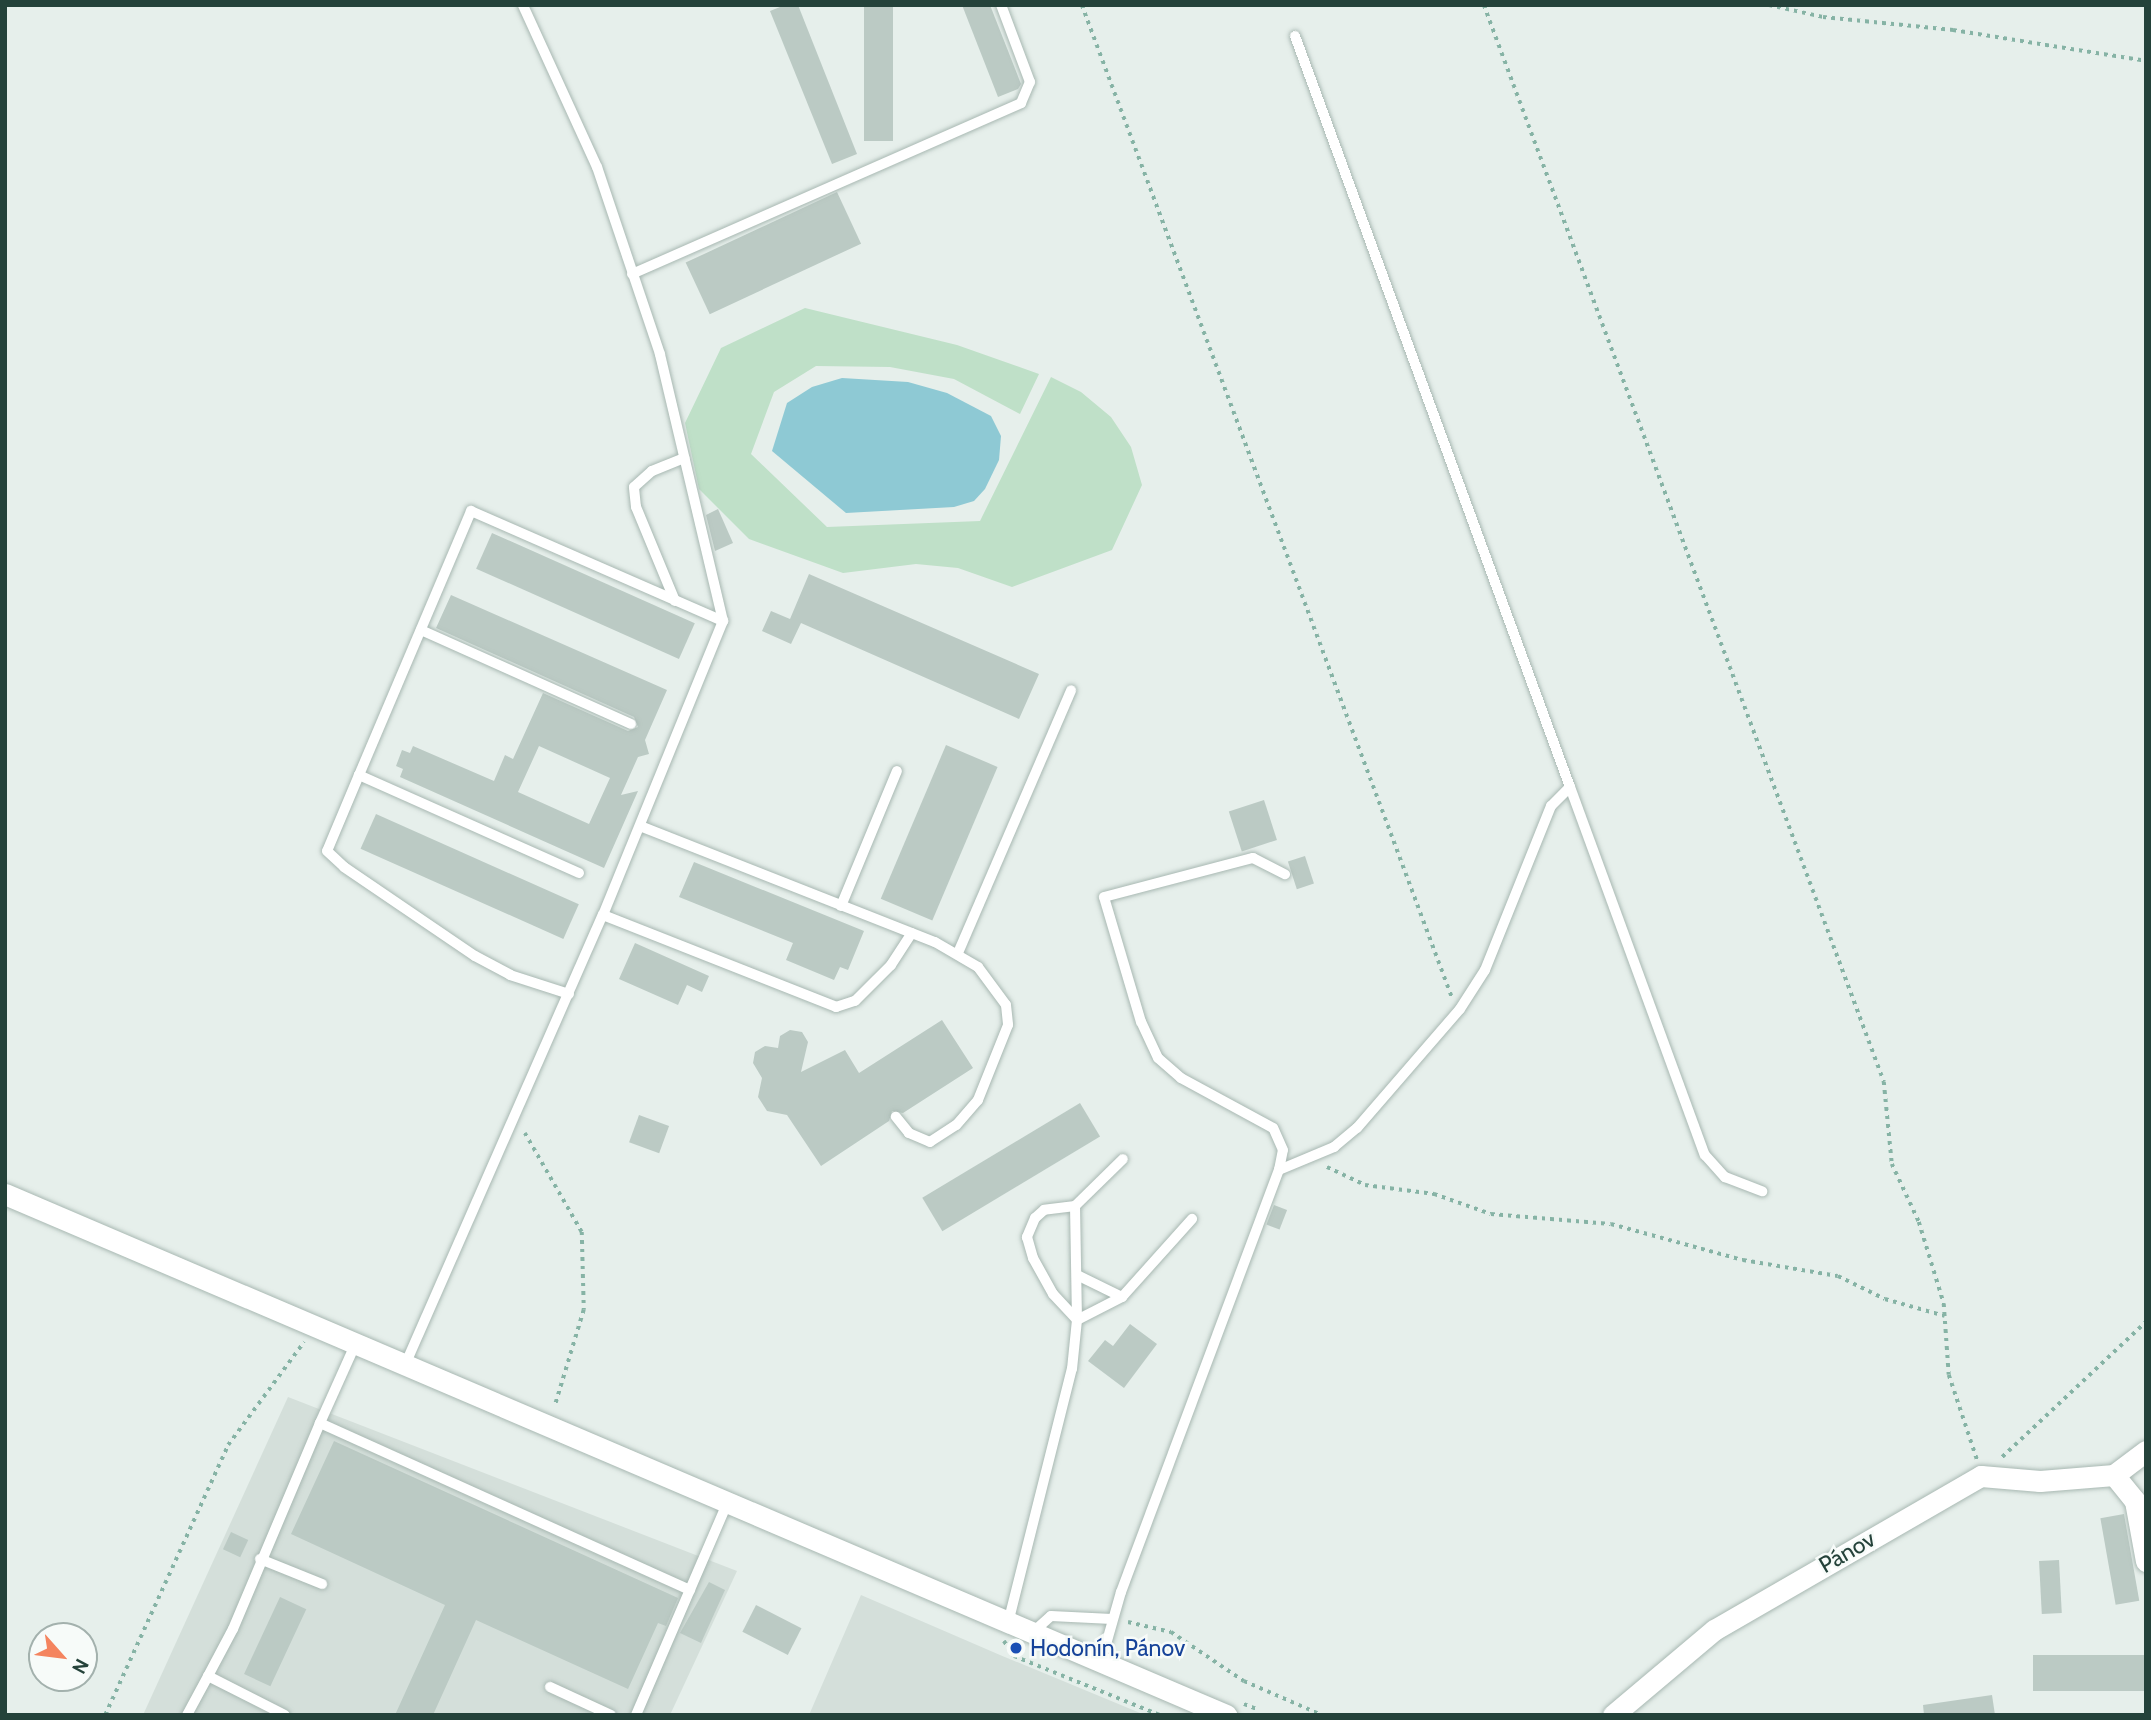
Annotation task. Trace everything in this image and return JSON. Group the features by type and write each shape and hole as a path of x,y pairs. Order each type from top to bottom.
{"main road":[{"path":"5,1195 1226,1715"},
{"path":"1981,1476 2040,1481 2114,1475 2146,1451"},
{"path":"2114,1475 2135,1501 2146,1561"},
{"name":"Pánov","path":"1613,1715 1714,1630 1981,1476"}],"lane":[{"path":"404,1365 603,915 723,621 660,354 597,167 523,5"},
{"path":"632,274 1021,103 1030,82 1001,5"},
{"path":"1296,36 1705,1155 1725,1177 1762,1191"},
{"path":"675,601 636,508 634,487 652,471 685,458"},
{"path":"569,994 510,975 475,956 344,867 327,851 471,511 723,621"},
{"path":"421,631 631,724"},
{"path":"958,953 1071,690"},
{"path":"841,906 897,771"},
{"path":"359,775 579,873"},
{"path":"1279,1170 1334,1147 1375,1112 1457,1012 1485,970 1551,806 1570,787"},
{"path":"640,825 912,933 958,953 978,967 1006,1005 1008,1025 978,1100 956,1125 930,1142 909,1133 896,1117"},
{"path":"1101,1662 1112,1619 1279,1170 1283,1150 1273,1128 1181,1078 1158,1058 1141,1022 1104,897 1253,858 1285,874"},
{"path":"603,915 836,1007 855,1001 891,965 912,933"},
{"path":"1077,1320 1053,1294 1027,1237 1035,1218 1044,1210 1075,1206 1123,1159"},
{"path":"1008,1623 1072,1369 1077,1320 1075,1206"},
{"path":"1077,1320 1122,1297 1192,1219"},
{"path":"1077,1275 1122,1297"},
{"path":"187,1715 233,1629 260,1559 356,1343"},
{"path":"320,1423 690,1590"},
{"path":"636,1715 727,1504"},
{"path":"260,1559 322,1584"},
{"path":"1032,1633 1051,1616 1112,1619"},
{"path":"208,1676 285,1715"},
{"path":"550,1687 611,1715"}],"path":[{"path":"1083,5 1373,781 1408,890 1457,1012"},
{"path":"1484,5 1884,1082 1889,1104 1892,1164 1924,1237 1945,1316 1950,1375 1972,1434 1981,1476"},
{"path":"1769,5 1823,17 1953,30 2146,61"},
{"path":"512,1118 535,1146 582,1232 584,1310 548,1427"},
{"path":"1309,1157 1365,1185 1434,1194 1491,1214 1639,1230 1743,1260 1838,1276 1896,1303 1945,1316"},
{"path":"1981,1476 2146,1322"},
{"path":"105,1715 228,1445 316,1326"},
{"path":"1112,1619 1171,1632 1244,1681 1322,1715"},
{"path":"1008,1623 1004,1639 1007,1650 1062,1676 1160,1715"}],"shaded area":[{"path":"288,1397 737,1571 670,1715 143,1715"},
{"path":"861,1595 1000,1655 1145,1715 809,1715"}],"green space":[{"path":"805,308 957,345 1039,374 1020,414 954,379 890,367 816,366 774,392 751,454 827,527 980,521 1051,377 1081,392 1111,417 1131,447 1142,485 1112,550 1012,587 958,568 916,564 843,573 749,539 699,489 685,423 721,348"}],"water":[{"path":"842,378 908,382 947,393 991,416 1001,436 999,460 985,489 974,501 954,507 846,513 772,451 787,403 812,387"}],"building":[{"path":"785,5 798,5 857,154 832,164 770,11"},
{"path":"864,5 893,5 893,141 864,141"},
{"path":"962,5 990,5 1021,84 1018,89 998,97"},
{"path":"837,192 861,244 710,314 686,263"},
{"path":"718,509 733,543 715,551 706,515"},
{"path":"492,533 695,623 679,659 476,569"},
{"path":"809,574 1039,674 1019,719 801,623 791,644 762,631 771,611 790,619"},
{"path":"451,595 667,690 645,740 649,754 638,757 621,795 638,791 604,868 400,777 403,769 396,766 402,750 410,753 413,746 494,781 505,755 513,759 543,693 628,731 638,727 634,717 436,628","holes":["539,746 610,778 589,824 518,792"]},
{"path":"946,745 998,767 932,921 881,899"},
{"path":"1264,800 1277,840 1242,851 1229,811"},
{"path":"376,814 579,904 563,939 361,849"},
{"path":"1305,856 1314,884 1297,889 1288,862"},
{"path":"694,862 864,931 848,970 840,967 834,980 786,960 793,943 679,897"},
{"path":"635,943 709,976 702,992 687,985 678,1005 619,979"},
{"path":"942,1020 973,1068 903,1113 892,1111 889,1121 821,1166 787,1115 767,1111 758,1097 762,1078 753,1063 755,1052 765,1046 778,1048 780,1036 790,1030 802,1032 808,1042 801,1072 845,1050 859,1073"},
{"path":"1080,1103 1100,1136 942,1231 922,1198"},
{"path":"639,1115 669,1126 659,1153 629,1142"},
{"path":"1274,1205 1287,1210 1280,1230 1266,1225"},
{"path":"1130,1324 1157,1344 1124,1388 1088,1361 1105,1340 1113,1346"},
{"path":"334,1441 678,1598 666,1626 658,1623 628,1689 476,1620 433,1715 395,1715 445,1605 291,1534"},
{"path":"2124,1514 2139,1601 2116,1605 2100,1518"},
{"path":"231,1532 248,1540 240,1557 223,1549"},
{"path":"2059,1560 2062,1613 2042,1614 2039,1561"},
{"path":"709,1582 725,1590 701,1643 680,1633"},
{"path":"280,1597 306,1609 270,1686 244,1674"},
{"path":"756,1605 801,1628 788,1655 742,1632"},
{"path":"2033,1655 2146,1655 2146,1691 2033,1691"},
{"path":"1992,1695 1995,1715 1924,1715 1923,1705"}],"place":[{"name":"Hodonín, Pánov","path":"1016,1648"}]}
